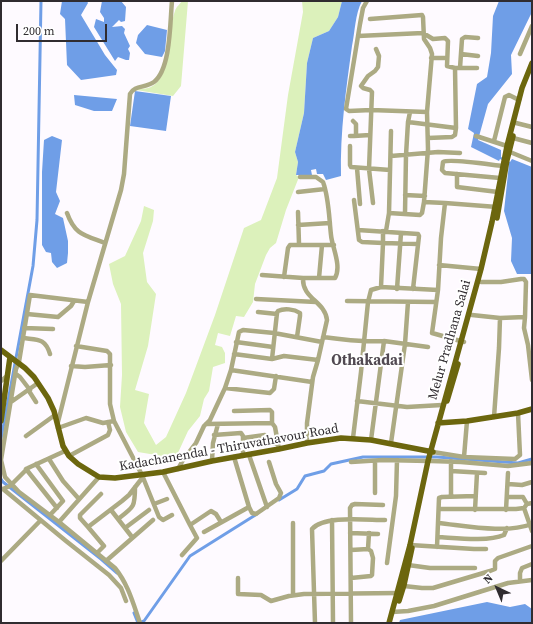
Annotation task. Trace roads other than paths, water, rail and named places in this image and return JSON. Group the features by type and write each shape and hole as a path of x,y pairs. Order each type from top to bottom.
{"main road":[{"name":"Melur Pradhana Salai","path":"439,423 442,406 472,315 481,282 497,207 507,146 525,79 532,63"},
{"name":"Melur Pradhana Salai","path":"389,623 399,593 430,457 463,342 497,207 500,178 510,152 516,123 532,70"},
{"path":"1,350 15,360 38,384 52,406 65,451 78,464 99,477"},
{"path":"1,421 3,392 15,360"},
{"path":"439,423 494,417 532,409"},
{"name":"Kadachanendal - Thiruvathavour Road","path":"99,477 115,478 143,476 279,447 332,439 352,438 371,440 391,444 430,457"},
{"name":"Melur Pradhana Salai","path":"399,593 404,586 411,545"},
{"name":"Melur Pradhana Salai","path":"393,623 394,611"}],"street":[{"path":"111,421 103,423 86,418 58,426 76,346 116,208 124,174 130,94 134,88 152,84 159,77 168,48 172,1"},
{"path":"366,1 358,36 346,107 349,112 371,110 427,112"},
{"path":"370,19 422,15 424,39 431,50 432,58 427,112 428,153 425,196 421,214 389,213"},
{"path":"520,54 532,26"},
{"path":"358,36 423,33 433,38 444,37 447,39 447,66 457,68 477,68"},
{"path":"428,138 452,137 455,135 457,68 461,54 462,41 463,38 478,38"},
{"path":"372,203 369,169 372,92 362,88 361,86 368,76 378,67 379,56 376,49"},
{"path":"461,54 478,56"},
{"path":"432,58 446,58"},
{"path":"494,141 505,97 509,96 519,100"},
{"path":"405,213 406,155 410,112"},
{"path":"354,121 356,124 356,136"},
{"path":"408,122 456,128"},
{"path":"516,123 532,127"},
{"path":"381,288 383,243 389,213 391,131"},
{"path":"350,136 370,134"},
{"path":"476,136 507,146"},
{"path":"513,138 532,143"},
{"path":"350,146 351,167 390,170"},
{"path":"510,152 532,160"},
{"path":"391,156 428,153 460,153"},
{"path":"500,178 444,173 442,170 444,161 505,162"},
{"path":"357,168 360,204"},
{"path":"457,174 457,187 498,192"},
{"path":"262,275 333,279 337,277 336,257 331,237 323,182 316,177 300,178"},
{"path":"298,192 325,189"},
{"path":"405,195 425,196"},
{"path":"354,200 360,241 418,244"},
{"path":"424,202 497,207"},
{"path":"445,204 438,290 432,333 463,342"},
{"path":"298,212 299,244"},
{"path":"67,213 77,230 88,237 105,242"},
{"path":"298,225 330,223"},
{"path":"358,230 418,234 413,289"},
{"path":"397,289 402,233"},
{"path":"284,277 288,248 290,245 299,244 334,246"},
{"path":"319,278 322,245"},
{"path":"439,265 481,269"},
{"path":"303,278 304,288 322,308 327,320 312,382 307,422 307,443"},
{"path":"481,282 524,279 526,282 524,328 528,345 532,380"},
{"path":"352,438 358,401 368,302 371,290 381,288 438,290"},
{"path":"88,302 30,295 23,338 15,360 16,374 1,460 3,472 10,485 97,553 122,577 132,597 140,622"},
{"path":"256,299 316,302"},
{"path":"27,314 58,317 71,306 74,301"},
{"path":"347,301 436,302"},
{"path":"391,444 405,344 408,302"},
{"path":"526,307 532,306"},
{"path":"272,359 274,333 278,311 282,309 294,310 300,313 297,337"},
{"path":"258,312 277,314"},
{"path":"472,315 500,318 525,317"},
{"path":"494,417 500,318"},
{"path":"24,328 53,329"},
{"path":"178,469 196,443 205,424 210,420 225,388 231,370 236,342 239,332 242,330 322,339 364,342 384,341 428,347"},
{"path":"23,338 43,341 48,346 50,354"},
{"path":"371,440 384,341"},
{"path":"236,342 273,347"},
{"path":"69,456 108,435 111,421 110,356 107,351 76,346"},
{"path":"234,354 272,359 284,356 318,360"},
{"path":"71,366 85,367 111,365"},
{"path":"231,370 312,382"},
{"path":"16,374 20,377 36,402"},
{"path":"1,381 8,376"},
{"path":"225,388 270,392 274,389 276,376"},
{"path":"11,402 38,384"},
{"path":"358,401 396,407 442,406"},
{"path":"234,410 270,410 272,412 272,423 275,427 279,447"},
{"path":"351,462 430,457 515,459 518,458 520,453 518,413"},
{"path":"26,436 55,415"},
{"path":"111,421 143,476 162,520 172,515"},
{"path":"464,457 467,421"},
{"path":"205,424 272,423"},
{"path":"212,461 214,435 218,424"},
{"path":"214,435 239,432 243,434 246,455 267,506"},
{"path":"243,438 265,435 279,447"},
{"path":"65,451 26,469 10,485 2,489 40,521 110,575 121,588 126,601"},
{"path":"234,457 249,507 254,514 281,496 269,462"},
{"path":"430,457 451,461 508,466 532,463"},
{"path":"49,459 63,482 79,499"},
{"path":"375,460 375,493"},
{"path":"387,563 396,496 397,460"},
{"path":"451,461 451,496"},
{"path":"36,464 63,502 50,515"},
{"path":"26,469 57,508"},
{"path":"451,471 485,473"},
{"path":"163,472 197,538 182,555"},
{"path":"474,510 477,473"},
{"path":"506,510 508,473"},
{"path":"88,526 122,502 136,487 143,476"},
{"path":"59,522 99,477"},
{"path":"508,484 522,485 532,482"},
{"path":"118,519 133,507 136,487"},
{"path":"97,553 104,546 80,518 80,515 101,494"},
{"path":"436,547 440,497 475,496"},
{"path":"507,497 523,497 528,505 532,531"},
{"path":"154,504 167,499"},
{"path":"351,623 350,508 352,505 383,505"},
{"path":"439,509 506,510 528,505"},
{"path":"204,532 249,507"},
{"path":"111,510 132,537"},
{"path":"125,528 149,510"},
{"path":"190,525 211,511 216,514 221,522"},
{"path":"106,561 153,520"},
{"path":"332,520 333,623"},
{"path":"315,623 312,529 323,522 332,520 385,520"},
{"path":"1,561 40,521"},
{"path":"292,523 293,595"},
{"path":"438,523 507,528 517,528 531,525"},
{"path":"438,537 471,539 498,537 504,535 507,528"},
{"path":"350,533 378,534"},
{"path":"350,578 372,576 372,554 368,548 369,534"},
{"path":"411,545 486,549"},
{"path":"404,586 433,588 494,570 496,559 532,546"},
{"path":"351,550 368,548"},
{"path":"520,581 520,573 522,568 532,564"},
{"path":"408,565 430,568 475,568"},
{"path":"238,578 238,592 240,595 258,594 271,601 293,595 333,593 399,593"},
{"path":"394,611 408,611 434,606 520,581 532,580"}],"water":[{"path":"62,1 87,1 88,3 81,15 105,55 117,70 116,75 81,80 67,65 65,19 60,14"},
{"path":"102,1 121,1 126,7 125,21 121,22 119,20 112,27 122,26 125,29 124,33 130,46 128,49 130,53 129,60 118,57 115,61 94,27 96,19 104,22 104,18 100,12"},
{"path":"342,1 362,1 356,23 342,127 341,176 326,180 323,174 317,174 316,169 311,170 312,175 296,175 298,162 295,152 304,113 307,63 313,38 329,31 338,17"},
{"path":"499,1 532,1 532,12 511,55 512,74 488,104 478,140 501,150 501,157 510,162 512,159 532,167 532,274 517,274 511,261 512,238 504,211 509,164 500,159 499,161 471,147 474,133 468,129 477,84 487,77 491,53 493,16"},
{"path":"147,25 167,30 165,51 162,57 145,54 136,43 138,35"},
{"path":"135,91 171,96 166,131 130,126"},
{"path":"74,95 117,99 112,111 94,111 75,105"},
{"path":"52,136 62,140 56,192 60,201 55,214 63,218 68,241 67,263 57,268 52,262 51,253 46,252 42,245 42,172 44,140"},
{"path":"487,602 510,607 525,604 532,609 532,623 399,623 400,620"}],"waterway":[{"path":"1,439 33,266 37,220 41,1"},
{"path":"279,500 297,489 305,476 324,471 331,464 363,457 437,457 518,463 532,459"},
{"path":"1,479 117,573"},
{"path":"139,623 144,621 190,556 257,514"},
{"path":"134,613 138,623"}],"district":[{"name":"Othakadai","path":"367,361"}]}
